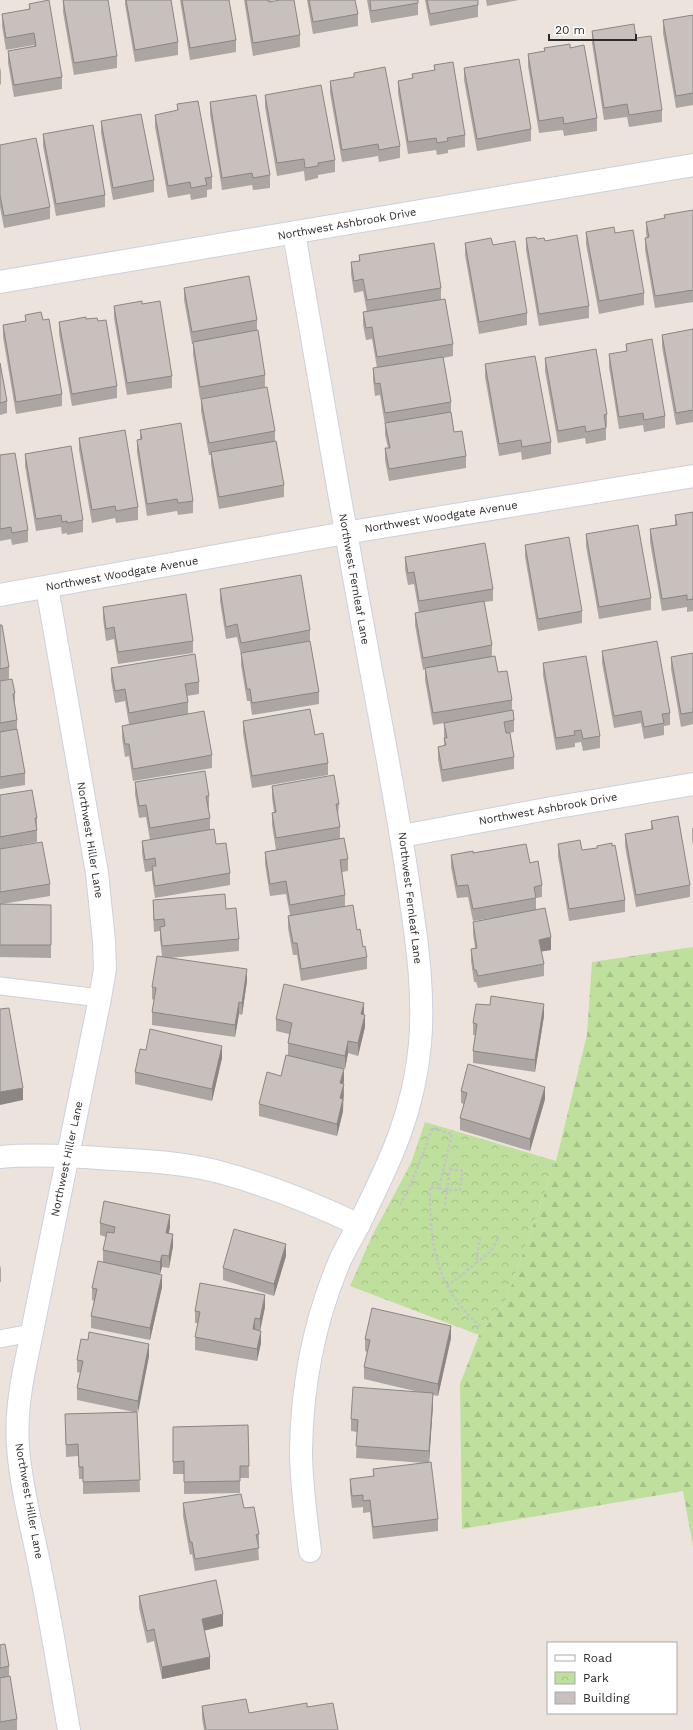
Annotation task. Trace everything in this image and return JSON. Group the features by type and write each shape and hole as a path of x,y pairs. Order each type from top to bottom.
{"street":[{"name":"Northwest Ashbrook Drive","path":"0,282 294,234 693,165"},
{"name":"Northwest Fernleaf Lane","path":"294,234 345,533 402,836 418,948 422,1002 420,1043 415,1083 408,1114 390,1160 342,1257 331,1285 320,1319 306,1384 303,1418 302,1482 310,1551"},
{"name":"Northwest Woodgate Avenue","path":"0,595 345,533 693,476"},
{"name":"Northwest Hiller Lane","path":"47,587 97,874 104,941 104,969 100,998 81,1097 66,1156 19,1395 18,1447 69,1730"},
{"name":"Northwest Ashbrook Drive","path":"402,836 693,784"},
{"path":"0,1157 66,1156 178,1164 222,1173 275,1190 332,1212 359,1225"}],"lane":[{"path":"0,986 100,998"},
{"path":"0,1339 31,1333"}],"path":[{"path":"400,1206 424,1152 432,1128 452,1134 439,1188"},
{"path":"445,1205 447,1190 450,1169 463,1171 460,1190 447,1190 430,1187 429,1219 433,1248 447,1286 456,1302 468,1317 482,1327"},
{"path":"476,1263 480,1236"},
{"path":"447,1286 490,1252 499,1237"}],"green space":[{"path":"693,947 693,1547 683,1491 462,1529 460,1384 479,1335 505,1303 556,1161 587,1035 592,962"},
{"path":"425,1122 556,1161 505,1303 479,1335 350,1286 372,1236 411,1163"}],"building":[{"path":"49,0 62,77 14,85 8,51 36,46 34,33 6,38 2,14 30,9 29,4"},
{"path":"63,0 108,0 117,56 74,63"},
{"path":"126,0 171,0 178,42 135,50"},
{"path":"182,0 229,0 236,40 190,48"},
{"path":"246,0 268,0 269,2 294,0 300,35 253,43"},
{"path":"309,0 355,0 358,14 313,22"},
{"path":"370,0 418,0 418,3 371,11"},
{"path":"427,0 478,0 478,5 430,14"},
{"path":"693,15 693,93 676,96 663,20"},
{"path":"634,24 636,38 651,36 662,110 629,115 627,104 604,108 592,31"},
{"path":"570,44 570,48 584,45 597,118 564,124 563,117 539,121 528,54 545,51 544,48"},
{"path":"519,59 531,129 477,139 464,68"},
{"path":"453,62 465,135 447,138 448,141 437,143 436,138 408,142 398,81 413,78 412,74 435,70 434,65"},
{"path":"385,67 400,146 379,150 378,144 342,150 330,81 354,77 354,73"},
{"path":"321,85 335,160 318,163 318,166 305,168 304,159 277,163 265,95"},
{"path":"256,95 270,175 253,178 252,173 222,178 210,102"},
{"path":"198,101 212,177 205,178 207,185 191,188 190,182 168,186 155,115 178,110 177,104"},
{"path":"141,114 154,180 113,188 101,121"},
{"path":"93,125 105,195 56,204 43,134"},
{"path":"36,138 50,207 4,216 0,195 0,145"},
{"path":"693,210 693,290 655,296 645,238 649,237 646,222 665,218 664,215"},
{"path":"614,227 615,233 633,230 644,293 599,301 586,232"},
{"path":"577,235 589,306 539,314 526,238 544,238 545,241"},
{"path":"491,238 493,245 515,241 527,313 479,322 465,243"},
{"path":"434,243 441,288 367,300 363,279 354,281 351,262 360,261 359,255"},
{"path":"249,276 257,320 192,332 184,288"},
{"path":"445,299 453,344 377,357 372,327 366,328 363,312"},
{"path":"142,301 142,304 160,301 172,376 127,383 114,306"},
{"path":"41,312 43,320 49,319 62,394 16,402 3,325 26,321 25,315"},
{"path":"86,317 86,319 97,318 98,321 106,320 117,386 72,394 59,322"},
{"path":"693,329 693,410 676,413 662,335"},
{"path":"258,330 265,375 200,387 193,342"},
{"path":"652,339 665,416 644,420 643,413 619,417 609,354 627,351 626,344"},
{"path":"596,349 607,414 604,415 606,428 586,432 585,426 558,431 545,358"},
{"path":"535,356 551,442 522,447 521,440 499,444 485,364"},
{"path":"443,357 451,402 385,413 380,383 375,384 373,368"},
{"path":"0,363 7,401 0,403"},
{"path":"267,387 275,431 209,443 201,399"},
{"path":"451,412 454,432 462,431 466,456 389,469 385,448 390,448 385,423"},
{"path":"181,423 193,501 178,503 177,499 147,504 137,440 142,439 140,430"},
{"path":"125,430 138,507 116,511 115,506 92,510 79,438"},
{"path":"276,441 284,485 219,497 211,452"},
{"path":"71,446 83,520 67,523 67,521 62,522 61,515 36,519 25,454"},
{"path":"15,453 28,530 12,533 11,527 0,529 0,455"},
{"path":"693,512 693,599 687,600 687,595 662,599 650,529 677,525 675,515"},
{"path":"638,525 651,598 599,607 586,534"},
{"path":"569,537 582,611 538,619 525,545"},
{"path":"485,543 493,589 419,601 414,572 408,573 405,557"},
{"path":"301,575 310,630 241,643 237,624 226,627 220,589"},
{"path":"186,594 193,641 118,652 114,627 106,629 103,607"},
{"path":"484,601 492,645 423,658 415,613"},
{"path":"0,625 2,625 9,667 0,669"},
{"path":"310,641 319,692 252,703 250,689 247,689 241,653"},
{"path":"657,641 670,713 662,714 664,723 644,727 641,711 614,716 602,651"},
{"path":"693,653 693,712 681,714 671,657"},
{"path":"195,654 199,682 185,684 188,702 129,713 125,689 115,691 111,668"},
{"path":"495,656 498,672 507,671 512,700 433,713 425,668"},
{"path":"586,656 600,736 583,739 581,730 574,731 575,735 556,738 543,663"},
{"path":"12,679 15,693 13,694 17,720 0,723 0,681"},
{"path":"310,709 315,735 323,733 328,763 252,776 243,721"},
{"path":"513,710 514,720 504,722 506,733 510,733 514,757 442,770 438,747 446,745 444,738 447,738 444,723"},
{"path":"204,711 212,755 133,769 129,744 125,744 122,726"},
{"path":"17,729 25,773 0,777 0,732"},
{"path":"205,771 209,796 206,796 210,818 150,828 146,805 139,806 135,782"},
{"path":"334,775 339,804 336,804 340,827 276,838 272,813 276,812 272,786"},
{"path":"32,790 37,818 35,818 37,830 0,837 0,795"},
{"path":"678,816 690,885 636,895 625,834 653,829 651,821"},
{"path":"214,829 216,844 226,843 230,873 155,886 152,866 156,866 155,858 145,860 142,841"},
{"path":"344,838 348,859 340,860 345,895 290,905 286,881 270,884 265,852"},
{"path":"580,840 582,850 597,848 597,846 612,843 612,846 615,845 625,900 569,909 558,844"},
{"path":"42,842 50,884 0,892 0,849"},
{"path":"526,844 530,863 538,861 542,885 534,887 536,898 473,909 468,885 457,886 451,855 473,851 473,853"},
{"path":"225,894 226,909 236,908 239,939 162,946 160,927 165,926 164,919 154,920 153,900"},
{"path":"0,904 51,905 51,945 0,945"},
{"path":"353,905 357,930 360,929 363,947 365,946 367,957 301,969 297,943 293,943 288,916"},
{"path":"545,908 551,937 539,940 544,964 478,976 476,970 474,970 471,949 477,948 473,922"},
{"path":"157,956 247,969 242,1003 239,1002 235,1025 152,1012 156,988 152,987"},
{"path":"284,984 364,1003 361,1014 365,1015 358,1043 348,1041 345,1056 288,1043 292,1023 276,1019"},
{"path":"491,996 544,1004 535,1060 473,1051 477,1024 473,1023 476,1004 490,1005"},
{"path":"9,1008 23,1088 0,1092 0,1009"},
{"path":"150,1029 222,1046 212,1089 135,1072 140,1049 146,1050"},
{"path":"286,1055 344,1069 340,1083 344,1084 340,1098 343,1099 337,1124 259,1104 267,1072 281,1076"},
{"path":"468,1064 545,1087 530,1139 460,1118 467,1093 461,1091"},
{"path":"104,1201 170,1215 166,1233 173,1234 169,1256 162,1255 160,1262 103,1250 107,1232 114,1233 115,1227 100,1223"},
{"path":"234,1229 286,1244 274,1284 223,1268"},
{"path":"98,1261 162,1275 150,1328 91,1316 97,1289 92,1288"},
{"path":"200,1283 265,1295 260,1319 255,1318 253,1329 261,1331 257,1349 195,1337 200,1312 195,1311"},
{"path":"372,1308 451,1326 438,1384 364,1367 370,1340 365,1339"},
{"path":"89,1332 149,1344 138,1401 77,1388 83,1361 77,1360 81,1339 88,1340"},
{"path":"353,1387 433,1393 429,1451 356,1446 358,1420 351,1419"},
{"path":"137,1412 140,1480 83,1482 83,1467 79,1467 78,1444 66,1445 65,1414"},
{"path":"248,1425 249,1466 240,1466 240,1481 184,1482 184,1461 173,1462 173,1427"},
{"path":"431,1462 438,1519 373,1527 370,1500 363,1501 363,1495 352,1496 350,1479 374,1476 373,1469"},
{"path":"241,1494 244,1508 254,1507 259,1534 256,1535 259,1548 195,1559 192,1542 190,1542 183,1503"},
{"path":"216,1580 223,1614 202,1619 210,1657 162,1667 154,1629 147,1631 139,1596"},
{"path":"5,1644 9,1666 0,1668 0,1645"},
{"path":"10,1676 17,1719 0,1722 0,1678"},
{"path":"246,1699 249,1713 307,1703 307,1707 333,1703 338,1730 206,1730 202,1706"}]}
